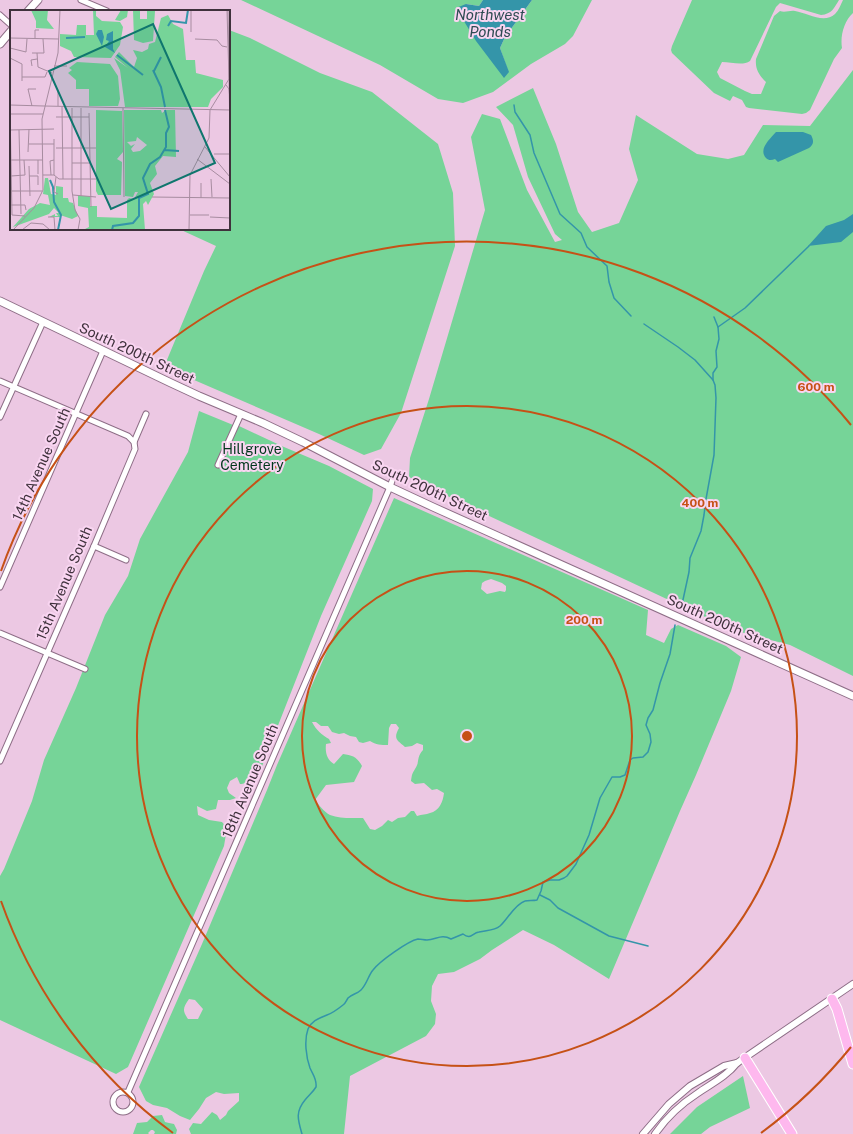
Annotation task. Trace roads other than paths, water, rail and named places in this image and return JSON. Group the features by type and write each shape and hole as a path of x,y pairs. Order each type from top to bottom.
{"highway":[{"path":"832,999 837,1009 853,1064"},
{"path":"741,1061 792,1134"}],"main road":[{"path":"29,10 38,0"},
{"path":"0,44 10,32"},
{"name":"South 200th Street","path":"0,301 199,396 303,442 390,487 853,696"}],"street":[{"path":"82,0 104,10"},
{"path":"0,15 10,24"},
{"path":"0,417 43,322"},
{"name":"14th Avenue South","path":"0,587 103,351"},
{"path":"0,381 128,436 134,442"},
{"name":"15th Avenue South","path":"0,760 94,546 134,449 134,442 146,414"},
{"path":"218,464 241,414"},
{"name":"18th Avenue South","path":"128,1092 393,478"},
{"path":"94,546 126,560"},
{"path":"0,632 85,668"},
{"path":"655,1134 680,1106 732,1071 741,1061 853,984"},
{"path":"644,1134 668,1104 690,1086 724,1066 741,1061"},
{"name":"18th Avenue South","path":"119,1092 128,1092 133,1099 133,1105 127,1111 118,1111 114,1107 113,1098 119,1092"}],"water":[{"name":"Northwest Ponds","path":"483,0 532,0 505,37 500,48 509,72 504,78 476,41 456,8 466,4 479,6"},
{"path":"776,132 803,132 811,135 813,144 809,148 778,162 775,159 768,160 763,151 768,141"},
{"path":"853,214 853,232 841,242 808,246 826,226 844,220"}],"waterway":[{"path":"514,105 515,112 530,135 534,153 560,214 581,233 587,247 607,266 609,282 614,298 631,316"},
{"path":"718,327 745,308 809,246"},
{"path":"681,609 689,572 690,558 701,531 714,455 716,398 713,373 717,367 716,351 719,339 718,327 714,317"},
{"path":"644,324 695,360 713,380"},
{"path":"302,1134 298,1116 300,1108 316,1087 306,1048 307,1033 312,1023 335,1011 345,1003 348,998 363,988 371,972 401,947 418,939 427,940 442,937 451,939 463,934 470,936 495,929 503,923 518,905 526,901 537,900 543,882 564,878 576,864 589,835 600,798 612,777 620,777 625,775 630,760 633,758 643,757 648,752 651,742 650,734 646,725 653,710 670,654 675,625"},
{"path":"540,895 550,900 558,908 609,936 648,946"}],"park label":[{"name":"Hillgrove Cemetery","path":"252,458"}]}
